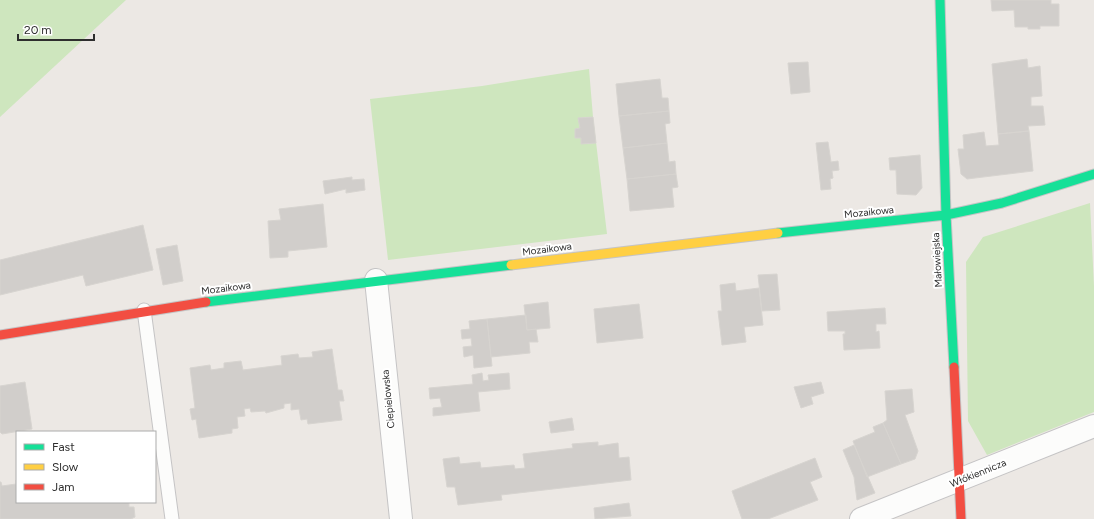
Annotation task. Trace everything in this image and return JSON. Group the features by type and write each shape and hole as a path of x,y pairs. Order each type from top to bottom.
{"street":[{"name":"Małowiejska","path":"940,0 946,215 961,519"},
{"name":"Mozaikowa","path":"0,335 144,310 376,280 791,231 946,215 1002,203 1094,174"},
{"name":"Ciepielowska","path":"376,280 401,519"},
{"name":"Włókiennicza","path":"861,519 1094,426"}],"lane":[{"path":"144,310 172,519"}],"green space":[{"path":"0,0 126,0 0,117"},
{"path":"589,69 593,117 607,234 388,260 370,99 482,86"},
{"path":"1090,203 1094,286 1094,412 987,455 968,421 966,262 983,237"}],"building":[{"path":"991,0 1051,0 1051,4 1059,4 1059,26 1040,26 1040,29 1015,27 1014,10 992,11"},
{"path":"1027,59 1028,68 1040,66 1042,96 1031,97 1031,106 1043,106 1045,125 1028,126 1029,131 998,134 992,64"},
{"path":"808,62 810,92 791,94 788,63"},
{"path":"660,79 662,98 668,98 669,111 619,116 616,84"},
{"path":"669,111 670,123 665,124 667,143 623,148 619,116"},
{"path":"593,117 596,143 581,144 581,138 575,138 575,129 580,128 578,118"},
{"path":"1029,131 1033,171 967,179 961,174 958,149 964,149 963,135 984,132 986,146 999,145 998,134"},
{"path":"828,142 831,162 838,161 839,170 832,171 833,178 830,179 831,189 821,190 816,143"},
{"path":"667,143 669,162 675,161 676,174 627,179 623,148"},
{"path":"920,155 922,188 916,195 897,194 896,170 890,170 889,158"},
{"path":"676,174 678,187 672,188 674,207 630,211 627,179"},
{"path":"352,177 352,180 364,179 365,190 346,193 346,189 325,194 323,181"},
{"path":"323,204 327,247 288,251 288,257 270,258 268,221 281,220 279,209"},
{"path":"143,225 153,270 86,286 83,275 0,295 0,260"},
{"path":"177,245 183,281 163,285 156,249"},
{"path":"777,274 780,310 762,311 758,275"},
{"path":"735,283 736,291 759,288 763,325 744,327 746,342 722,345 718,311 722,311 720,285"},
{"path":"548,302 550,328 527,330 524,305"},
{"path":"639,304 643,338 597,343 594,309"},
{"path":"885,308 886,324 876,324 876,332 879,331 880,348 844,350 843,334 845,334 845,331 828,331 827,312"},
{"path":"526,315 527,330 536,329 538,342 529,342 530,353 491,357 487,319"},
{"path":"487,319 492,366 474,368 473,355 464,357 463,347 472,346 471,338 462,339 461,330 470,329 469,321"},
{"path":"332,349 338,390 342,390 344,401 339,401 342,420 308,424 307,419 301,420 299,409 291,410 291,403 284,404 284,408 266,413 265,411 251,412 250,408 244,409 245,416 237,417 238,428 232,429 232,433 199,438 196,419 192,420 190,409 195,408 190,368 210,365 211,370 224,368 224,363 241,361 243,370 282,365 281,356 298,354 299,358 313,357 312,352"},
{"path":"482,373 483,381 489,380 488,375 509,373 510,389 478,392 480,411 433,416 433,408 442,407 440,398 430,399 429,388 473,384 472,375"},
{"path":"25,382 32,429 2,434 0,432 0,386"},
{"path":"821,382 824,393 811,397 813,404 801,408 794,387"},
{"path":"912,389 914,412 905,415 918,451 915,459 901,464 883,423 887,420 885,391"},
{"path":"572,418 574,430 551,433 549,422"},
{"path":"883,423 901,464 867,477 853,441 875,432 873,427"},
{"path":"598,442 598,446 618,443 619,458 629,457 631,480 501,495 502,500 458,505 455,487 447,487 443,459 459,457 460,464 480,462 481,468 514,465 515,469 525,468 523,454 573,448 572,444"},
{"path":"854,445 875,493 857,500 854,477 843,450"},
{"path":"815,458 822,477 810,482 818,500 768,519 742,519 732,491"},
{"path":"0,482 2,486 16,484 16,503 129,503 129,507 134,507 135,517 131,519 0,519"},
{"path":"629,503 631,516 595,519 594,508"}],"traffic: fast":[{"path":"940,0 946,215 954,367"},
{"path":"778,233 946,215 1002,203 1094,174"},
{"path":"206,302 511,265"}],"traffic: slow":[{"path":"511,265 778,233"}],"traffic: jam":[{"path":"0,335 206,302"},
{"path":"954,367 961,519"}]}
